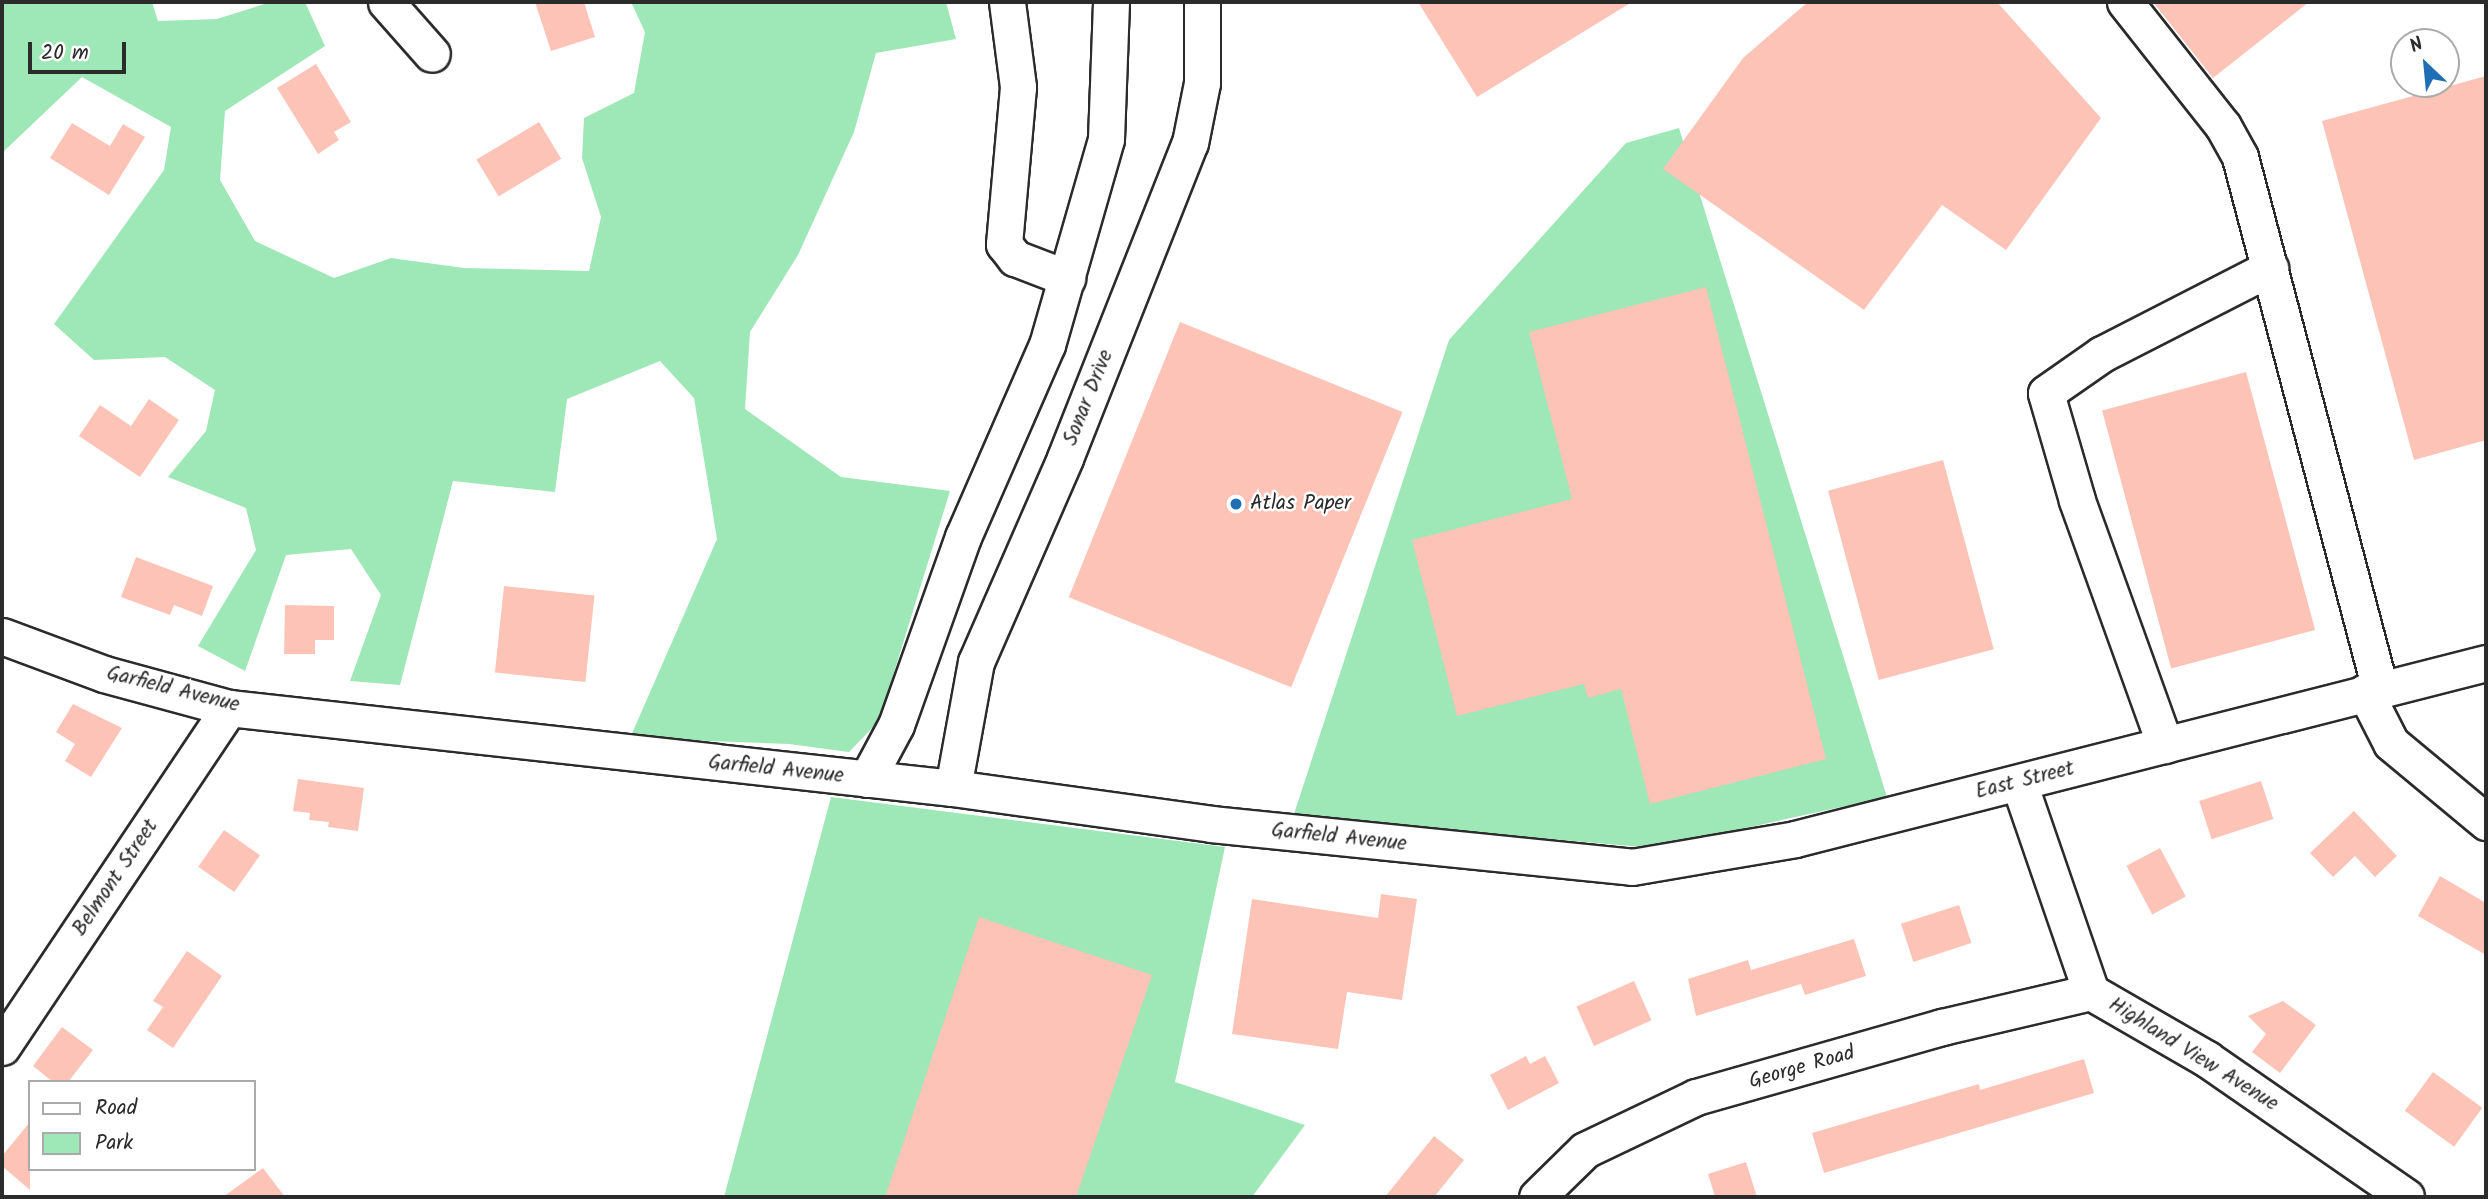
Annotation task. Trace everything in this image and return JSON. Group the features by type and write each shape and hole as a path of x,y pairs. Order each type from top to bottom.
{"street":[{"path":"386,2 432,54"},
{"path":"1007,2 1018,87 1004,244 1014,258 1067,278"},
{"path":"867,779 896,725 963,537 1041,362 1106,139 1111,2"},
{"name":"Sonar Drive","path":"953,788 976,662 1065,458 1190,143 1202,83 1202,2"},
{"path":"2125,2 2230,135 2244,168 2373,691 2391,743 2486,822"},
{"path":"2165,745 2077,500 2046,393 2102,354 2270,268"},
{"name":"Garfield Avenue","path":"2,636 116,678 229,708 953,788 1224,826 1559,861"},
{"name":"East Street","path":"1559,861 1613,867 1669,864 1795,838 2486,663"},
{"name":"Belmont Street","path":"2,1047 229,708"},
{"name":"Highland View Avenue","path":"2020,783 2091,992 2207,1059 2406,1197"},
{"name":"George Road","path":"1537,1197 1585,1150 1696,1097 1942,1027 2091,992"}],"green space":[{"path":"2,2 152,2 158,21 217,19 271,2 305,2 325,46 225,111 220,180 255,241 334,278 391,258 464,268 589,271 601,217 582,158 584,118 634,93 645,32 631,2 946,2 956,39 876,53 854,132 798,255 750,332 745,409 841,477 950,491 879,721 849,752 789,744 630,738 717,539 694,398 660,361 567,399 555,492 453,481 400,685 350,681 381,595 351,549 286,555 245,671 198,646 256,550 246,508 168,477 206,431 215,390 165,357 94,360 54,324 164,170 171,127 82,77 2,153"},
{"path":"1679,128 1887,797 1654,848 1293,817 1449,340 1626,143"},
{"path":"831,797 1225,847 1175,1082 1305,1125 1252,1197 724,1197"}],"building":[{"path":"535,2 584,2 595,37 551,51"},
{"path":"1418,2 1632,2 1477,97"},
{"path":"1808,2 1997,2 2101,118 2006,250 1942,205 1864,310 1663,169 1743,58"},
{"path":"2153,2 2309,2 2213,78"},
{"path":"316,64 351,122 334,132 339,140 318,154 277,88"},
{"path":"2486,76 2486,440 2414,460 2322,121 2406,98 2460,98 2460,83"},
{"path":"539,122 561,159 499,196 476,160"},
{"path":"72,123 110,146 123,124 145,137 109,195 50,158"},
{"path":"1706,287 1826,759 1650,804 1621,689 1588,698 1584,684 1457,716 1412,540 1572,499 1529,332"},
{"name":"Atlas Paper","path":"1180,322 1403,412 1291,687 1069,597"},
{"path":"2246,372 2315,630 2171,668 2102,411"},
{"path":"149,399 179,420 140,477 79,436 100,405 131,426"},
{"path":"1943,460 1994,649 1879,680 1828,491"},
{"path":"136,557 213,586 202,616 174,605 170,615 121,597"},
{"path":"504,586 595,596 585,682 495,673"},
{"path":"285,605 334,606 334,640 315,640 315,654 284,654"},
{"path":"73,704 122,728 91,777 65,761 75,744 56,732"},
{"path":"298,779 364,788 358,831 328,827 329,822 309,820 310,813 293,811"},
{"path":"2261,781 2273,819 2212,839 2199,801"},
{"path":"2354,811 2397,856 2375,877 2355,856 2333,877 2310,853"},
{"path":"224,830 260,855 234,892 198,867"},
{"path":"2160,848 2186,897 2152,914 2126,866"},
{"path":"2440,876 2486,903 2486,955 2418,916"},
{"path":"1381,894 1417,899 1402,1000 1347,992 1338,1049 1232,1034 1252,899 1378,918"},
{"path":"1959,905 1971,943 1913,962 1901,924"},
{"path":"979,917 1152,975 1076,1197 885,1197"},
{"path":"1854,939 1866,976 1805,995 1801,984 1696,1016 1688,979 1748,960 1751,970"},
{"path":"187,951 222,976 173,1048 147,1030 163,1007 153,1001"},
{"path":"1634,981 1651,1020 1594,1046 1576,1007"},
{"path":"2283,1001 2316,1025 2280,1073 2252,1052 2266,1034 2248,1016"},
{"path":"62,1027 93,1050 70,1080 50,1080 33,1066"},
{"path":"1526,1056 1530,1064 1545,1056 1559,1083 1508,1110 1490,1075"},
{"path":"2084,1059 2094,1093 1824,1173 1812,1133 1979,1084 1980,1090"},
{"path":"2433,1072 2482,1108 2454,1147 2405,1111"},
{"path":"28,1124 30,1190 2,1166 2,1156"},
{"path":"1434,1136 1464,1160 1434,1197 1385,1197"},
{"path":"1746,1162 1757,1197 1715,1197 1708,1174"},
{"path":"263,1168 285,1197 223,1197"}],"place":[{"name":"Atlas Paper","path":"1236,504"}]}
